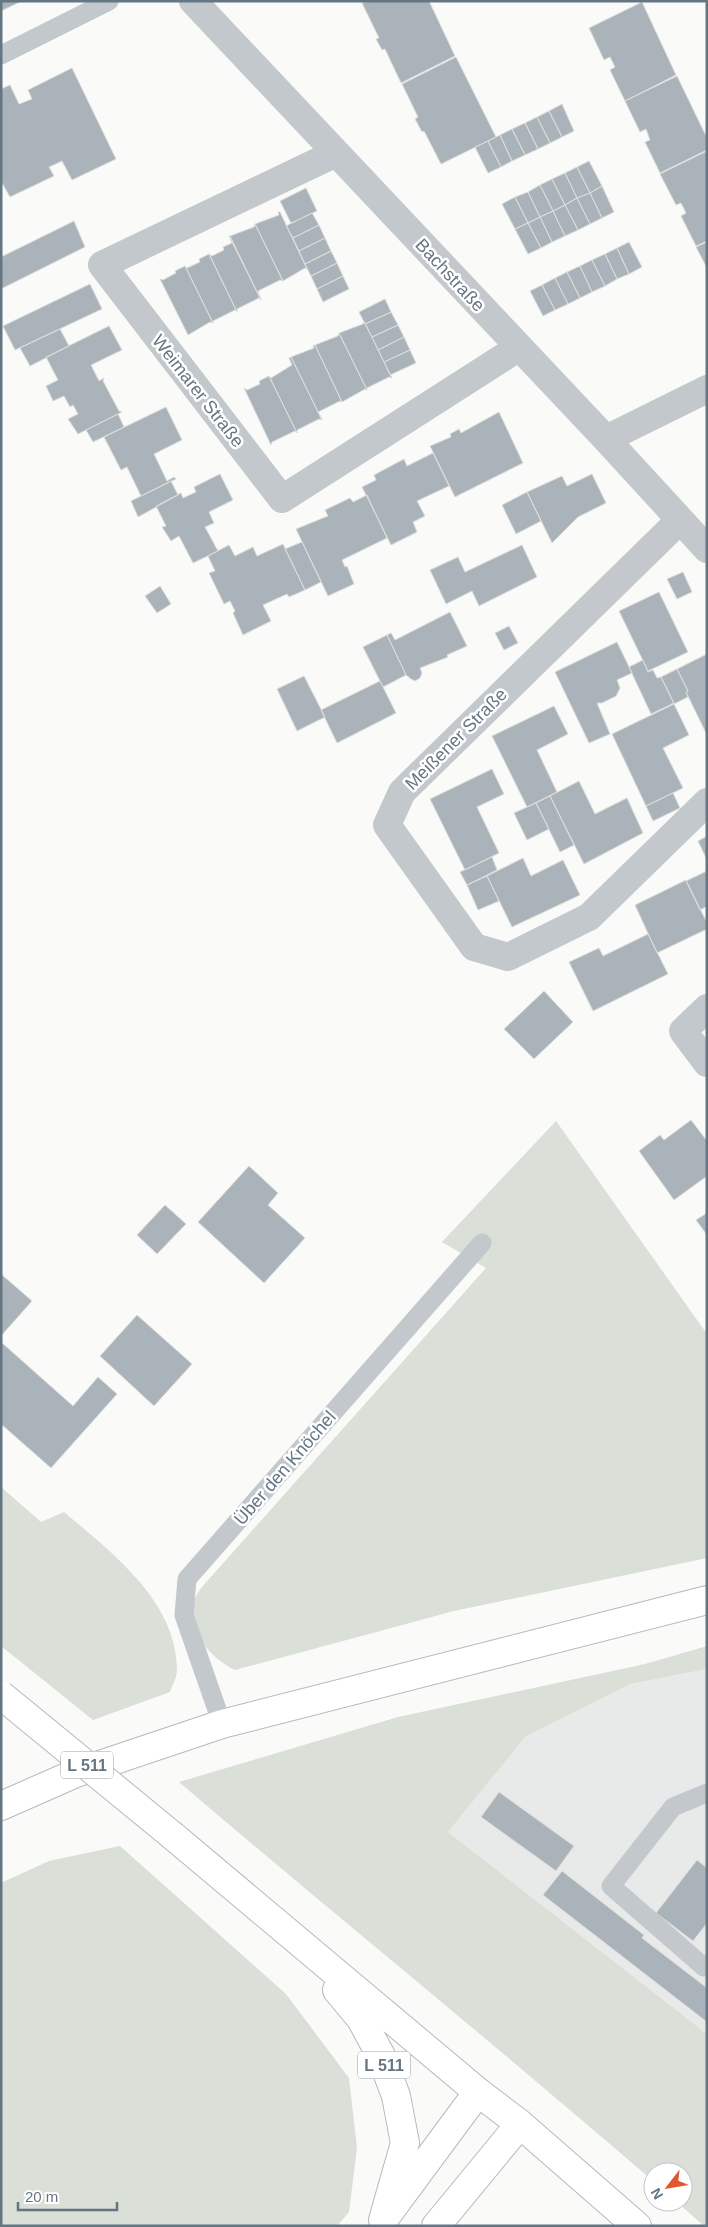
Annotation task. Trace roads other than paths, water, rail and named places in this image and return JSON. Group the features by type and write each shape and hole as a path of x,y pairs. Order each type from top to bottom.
{"main road":[{"path":"1,1806 76,1773 222,1724 707,1600"},
{"name":"L 511","path":"1,1694 478,2092 520,2124 637,2226"},
{"name":"L 511","path":"291,1935 361,2019 381,2056 396,2096 405,2142 380,2223"},
{"name":"L 511","path":"380,2223 478,2092"},
{"path":"436,2226 520,2124"}],"street":[{"name":"Bachstraße","path":"193,1 518,348 606,439 707,550"},
{"name":"Weimarer Straße","path":"336,153 102,265 282,499 518,348"},
{"path":"606,439 707,389"},
{"name":"Meißener Straße","path":"679,521 402,792 387,825 474,947 508,957 589,917 707,802"},
{"path":"707,1008 683,1031 707,1063"}],"lane":[{"path":"1,55 109,1"},
{"name":"Über den Knöchel","path":"222,1724 184,1615 187,1579 482,1243"},
{"path":"707,1793 673,1807 611,1886 704,1967 707,1964"}]}
